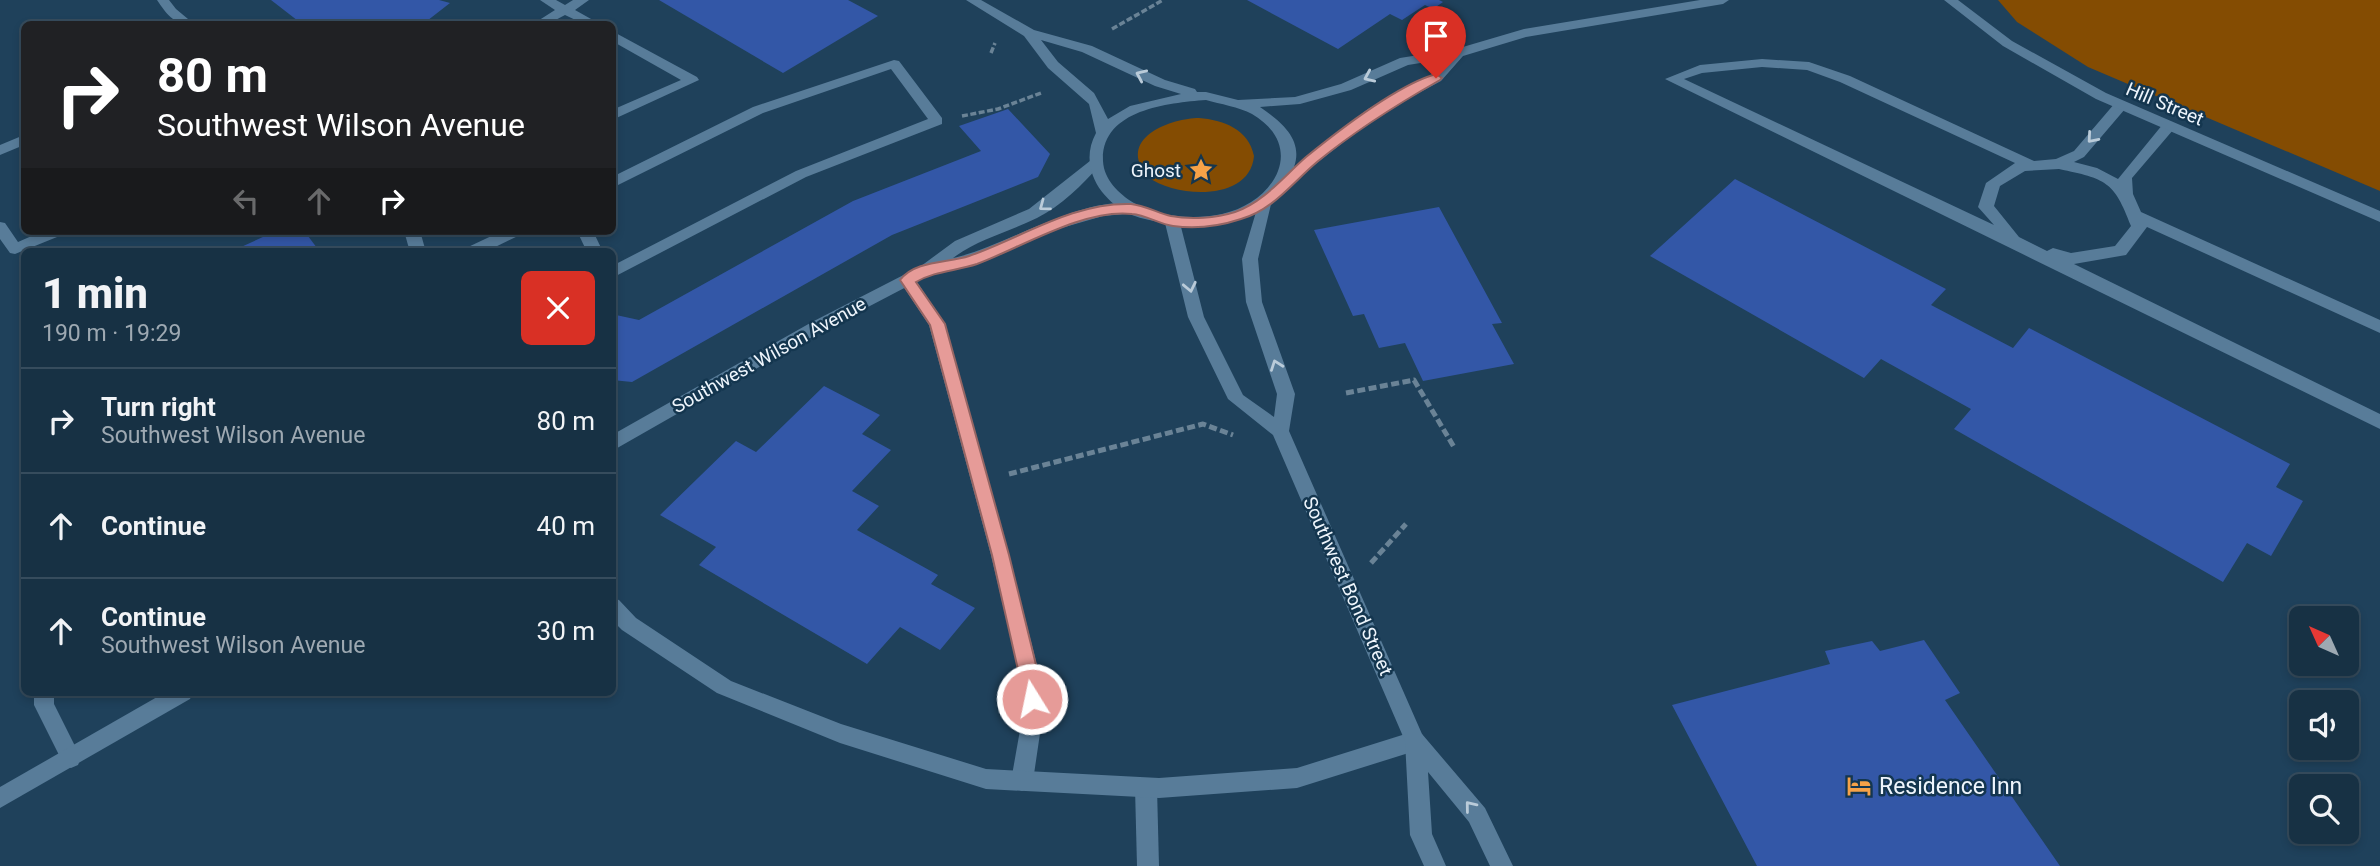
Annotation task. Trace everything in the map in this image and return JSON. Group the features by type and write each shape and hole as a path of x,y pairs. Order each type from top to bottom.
{"street":[{"path":"163,0 171,12 183,21"},
{"path":"546,0 588,21"},
{"path":"544,21 583,0"},
{"path":"972,0 1029,33 1087,49 1160,83 1240,103 1295,101 1346,87 1405,61 1458,53 1524,33 1723,0"},
{"name":"Hill Street","path":"1950,0 2013,49 2069,82 2380,217"},
{"path":"1029,33 1055,67 1085,88 1103,115 1103,134"},
{"path":"616,37 692,80 616,114"},
{"path":"1206,96 1175,97 1145,104 1121,117 1103,134 1097,147 1096,162 1100,179 1113,196 1132,209 1172,221 1207,222 1239,215 1265,202 1284,183 1373,112 1436,78 1458,53"},
{"path":"2031,165 1845,79 1809,66 1762,63 1737,65 1700,69 1672,79 2018,243 2380,422"},
{"path":"616,181 758,110 894,64 937,121 801,174 616,271"},
{"path":"1240,103 1262,114 1280,128 1289,146 1291,165 1284,183"},
{"path":"2059,164 2079,154 2120,106"},
{"path":"2126,194 2109,179 2092,171 2059,164 2031,165 2022,166 1993,183 1986,207 2018,243 2071,259 2120,251 2139,227 2126,194 2125,177 2168,127"},
{"path":"0,150 21,141"},
{"name":"Southwest Wilson Avenue","path":"616,442 818,326 927,270 960,245 1034,213 1076,182 1096,162"},
{"path":"1265,202 1250,259 1254,302 1286,394 1280,431"},
{"name":"Southwest Wilson Avenue","path":"927,270 971,260 1053,225 1103,211 1132,209"},
{"path":"2134,215 2380,327"},
{"name":"Southwest Bond Street","path":"1172,221 1196,317 1237,399 1280,431 1415,741 1477,815 1502,866"},
{"path":"0,227 15,249 48,235"},
{"path":"480,248 508,235"},
{"path":"907,280 937,324 1032,685 1033,713 1022,781"},
{"path":"616,610 629,624 724,687 850,736 986,779 1146,788 1297,778 1415,741"},
{"path":"44,696 44,705 71,758"},
{"path":"0,798 178,696"},
{"name":"Southwest Bond Street","path":"1415,741 1421,835 1434,866"},
{"path":"1146,788 1148,866"}],"path":[{"path":"1102,35 1163,0"},
{"path":"937,121 998,109 1049,91"},
{"path":"1346,393 1414,380 1454,447"},
{"path":"980,481 1203,424"},
{"path":"1349,587 1406,523"}],"shaded area":[{"path":"1998,0 2380,0 2380,191 2088,67 2017,22"},
{"path":"1199,118 1226,124 1247,139 1254,156 1249,171 1240,182 1210,192 1193,192 1160,184 1148,177 1150,175 1145,173 1139,160 1139,149 1144,140 1163,126"}],"building":[{"path":"271,0 439,0 450,3 427,21 298,21"},
{"path":"659,0 848,0 878,16 783,73"},
{"path":"1247,0 1443,2 1433,9 1425,5 1402,20 1390,14 1338,49"},
{"path":"1008,109 1050,154 1038,177 892,235 632,382 616,380 616,315 639,320 853,201 981,151 959,126"},
{"path":"1735,179 1946,289 1931,305 2013,348 2029,328 2290,464 2276,487 2303,501 2271,556 2247,543 2223,582 1954,429 1971,409 1881,359 1864,378 1650,256"},
{"path":"1439,207 1502,323 1492,324 1514,364 1423,381 1405,343 1379,348 1364,314 1353,316 1314,230"},
{"path":"267,235 310,235 308,236 317,248 239,248"},
{"path":"824,386 880,415 862,434 891,450 852,491 879,506 857,530 938,575 931,584 975,608 940,650 900,627 867,664 699,565 716,547 660,515 736,441 756,452"},
{"name":"Residence Inn","path":"1924,640 1960,693 1945,700 2060,866 1757,866 1672,705 1830,664 1825,651 1872,641 1880,651"}],"place":[{"name":"Ghost","path":"1201,170"},
{"name":"Residence Inn","path":"1859,786"}],"route":[{"path":"1032,699 1032,685 1000,555 937,324 925,302 907,280 927,270 971,260 1053,225 1103,211 1132,209 1172,221 1207,222 1239,215 1265,202 1311,160 1373,112 1436,78"}]}
